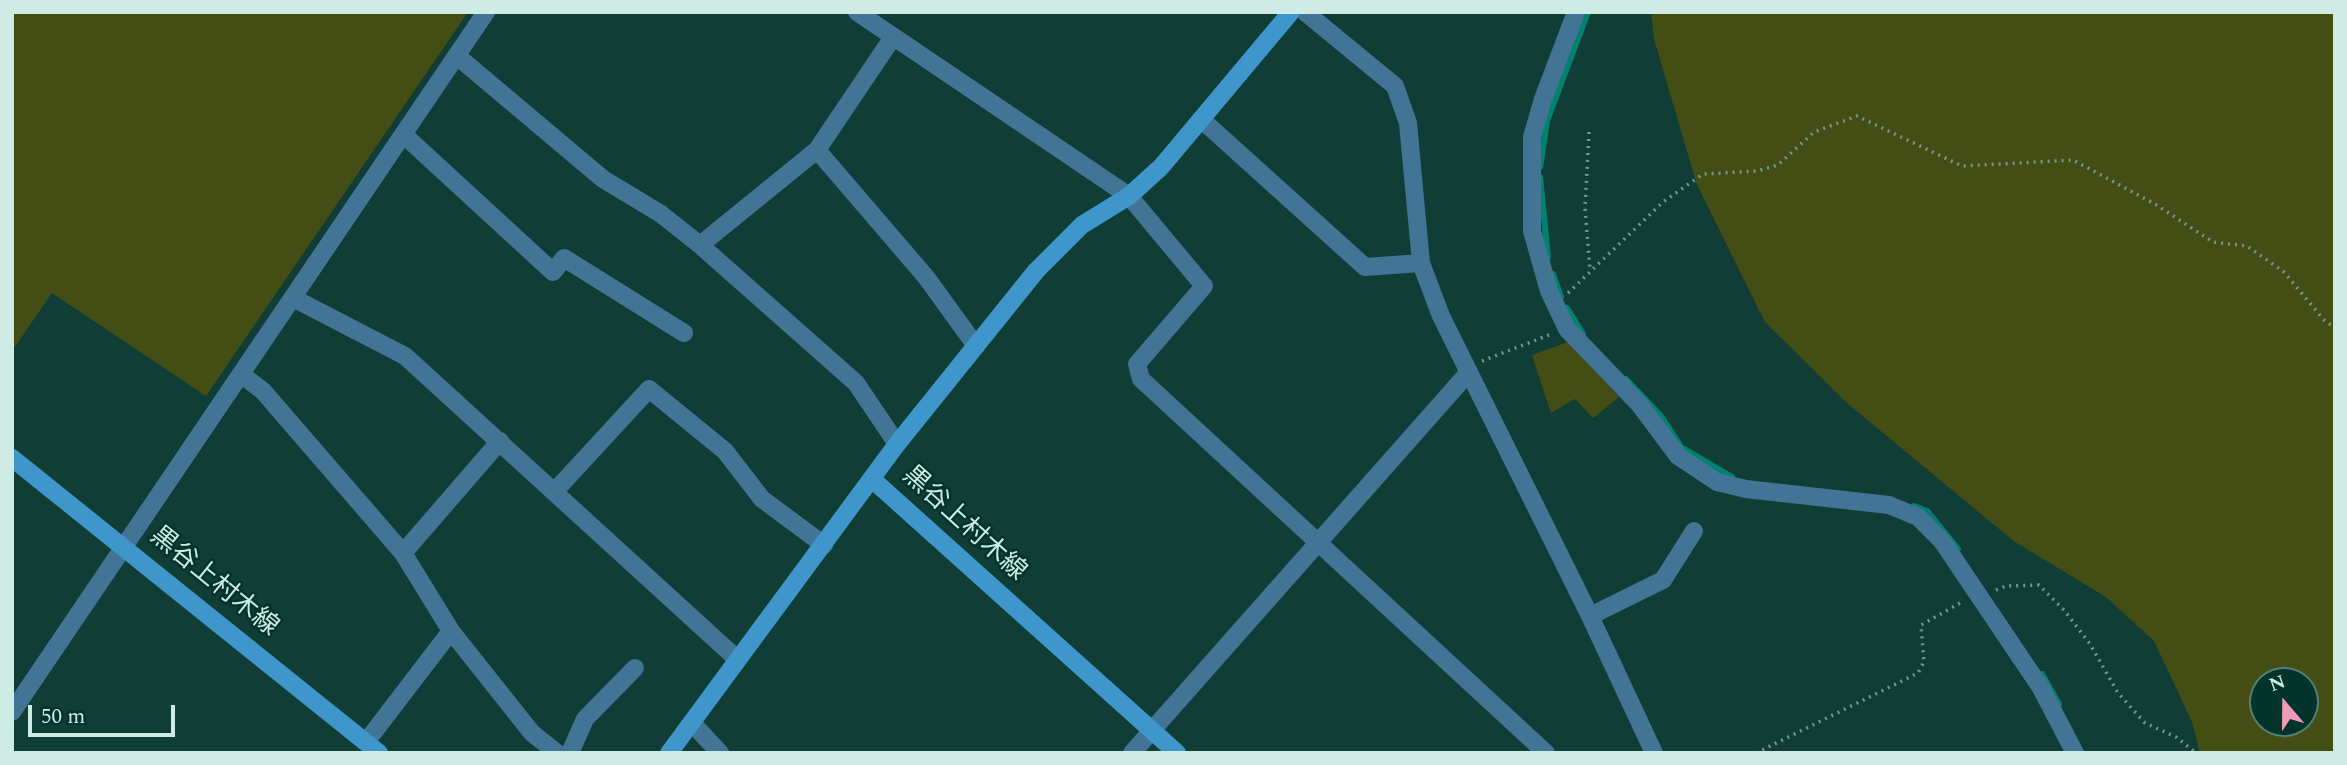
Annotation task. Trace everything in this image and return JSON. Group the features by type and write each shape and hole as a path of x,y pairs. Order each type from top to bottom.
{"main road":[{"path":"873,480 897,444 1036,271 1082,225 1129,196 1161,167 1290,12"},
{"name":"黒谷上村木線","path":"12,458 125,546 372,747"},
{"name":"黒谷上村木線","path":"669,753 873,480 1177,753"}],"street":[{"path":"12,712 295,299 486,12"},
{"path":"857,12 1129,196 1204,286 1137,364 1141,379 1546,753"},
{"path":"1305,12 1395,86 1408,123 1421,263 1441,316 1590,616 1654,753"},
{"path":"1576,12 1543,99 1532,137 1532,231 1556,306 1567,329 1640,405 1678,456 1717,482 1746,489 1889,505 1917,517 1942,541 2035,678 2075,753"},
{"path":"700,245 817,150 893,37"},
{"path":"457,56 603,179 661,215 700,245 856,383 897,444"},
{"path":"1201,120 1365,267 1421,263"},
{"path":"404,135 552,272 564,258 684,333"},
{"path":"817,150 926,277 976,346"},
{"path":"295,299 405,356 737,659"},
{"path":"1132,753 1469,372"},
{"path":"242,375 263,391 402,553 451,631 532,733 557,753"},
{"path":"555,491 649,389 725,451 762,499 824,545"},
{"path":"402,553 500,441"},
{"path":"1590,616 1663,580 1694,531"},
{"path":"372,747 451,631"},
{"path":"570,753 585,719 635,668"},
{"path":"692,723 720,753"}],"path":[{"path":"1556,306 1662,202 1703,174 1757,171 1778,165 1814,132 1857,116 1962,166 2073,160 2155,204 2213,242 2248,246 2284,272 2324,320 2335,328"},
{"path":"1589,132 1585,208 1590,270"},
{"path":"1469,372 1486,358 1567,329"},
{"path":"1984,594 2006,586 2039,585 2064,610 2090,644 2118,693 2145,723 2176,737 2196,753"},
{"path":"1756,753 1918,673 1924,662 1920,625 1950,606 1972,598"}],"green space":[{"path":"12,12 468,12 206,396 52,293 12,351"},
{"path":"1651,12 2335,12 2335,753 2200,753 2192,722 2154,641 2106,597 2015,542 1848,404 1765,322 1697,185 1654,39"},
{"path":"1568,342 1619,397 1593,418 1575,399 1551,413 1532,355"}],"waterway":[{"path":"1540,167 1547,121 1588,12"},
{"path":"1540,177 1548,257"},
{"path":"1553,274 1561,297"},
{"path":"1567,308 1583,334"},
{"path":"1626,379 1661,416 1681,447 1732,477"},
{"path":"1914,506 1927,511 1958,549"},
{"path":"2042,674 2059,704"}]}
